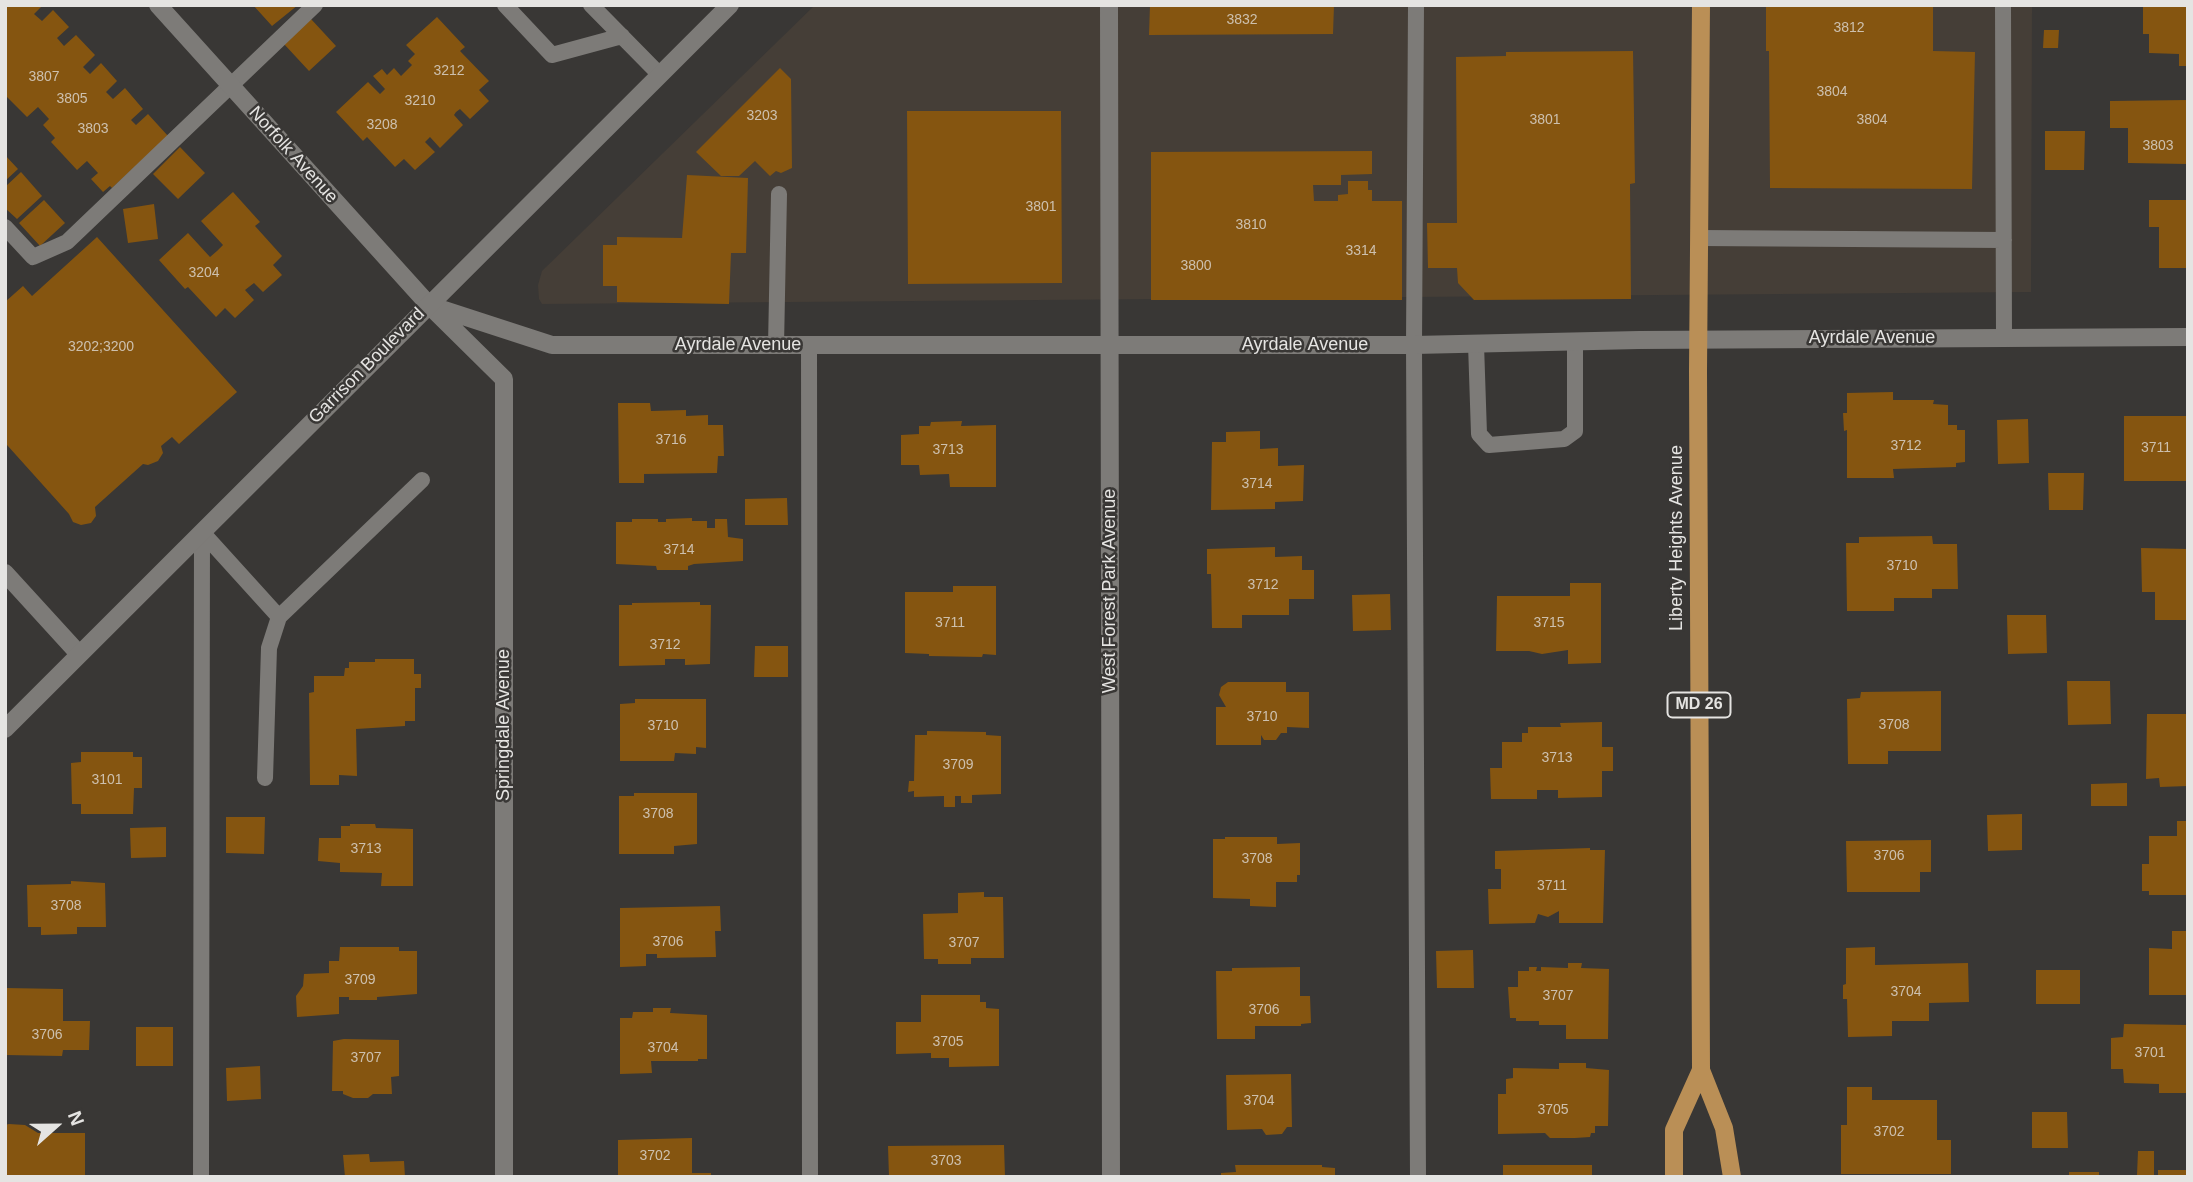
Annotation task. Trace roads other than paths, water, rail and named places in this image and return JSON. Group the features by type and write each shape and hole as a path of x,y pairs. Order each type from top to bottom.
{"main road":[{"name":"Liberty Heights Avenue","path":"1701,5 1698,339 1701,1070 1724,1128 1732,1177"},
{"name":"Liberty Heights Avenue","path":"1674,1177 1674,1130 1701,1070"}],"street":[{"name":"Norfolk Avenue","path":"158,5 429,305"},
{"name":"Garrison Boulevard","path":"5,729 730,5"},
{"name":"West Forest Park Avenue","path":"1109,5 1111,1177"},
{"name":"Ayrdale Avenue","path":"429,305 552,345 1414,345 1698,339 2188,337"},
{"name":"Springdale Avenue","path":"429,305 504,379 504,1177"},
{"path":"5,572 79,654"}],"lane":[{"path":"5,227 33,257 67,242 315,5"},
{"path":"505,5 552,55 622,36"},
{"path":"591,5 660,75"},
{"path":"1416,5 1414,345 1418,1177"},
{"path":"2003,5 2004,338"},
{"path":"776,346 779,194"},
{"path":"1699,238 2004,240"},
{"path":"1476,344 1479,434 1489,445 1564,439 1576,431 1575,341"},
{"path":"809,345 810,1177"},
{"path":"265,778 269,648 279,617 422,480"},
{"path":"202,532 279,617"},
{"path":"201,1177 202,532"}]}
